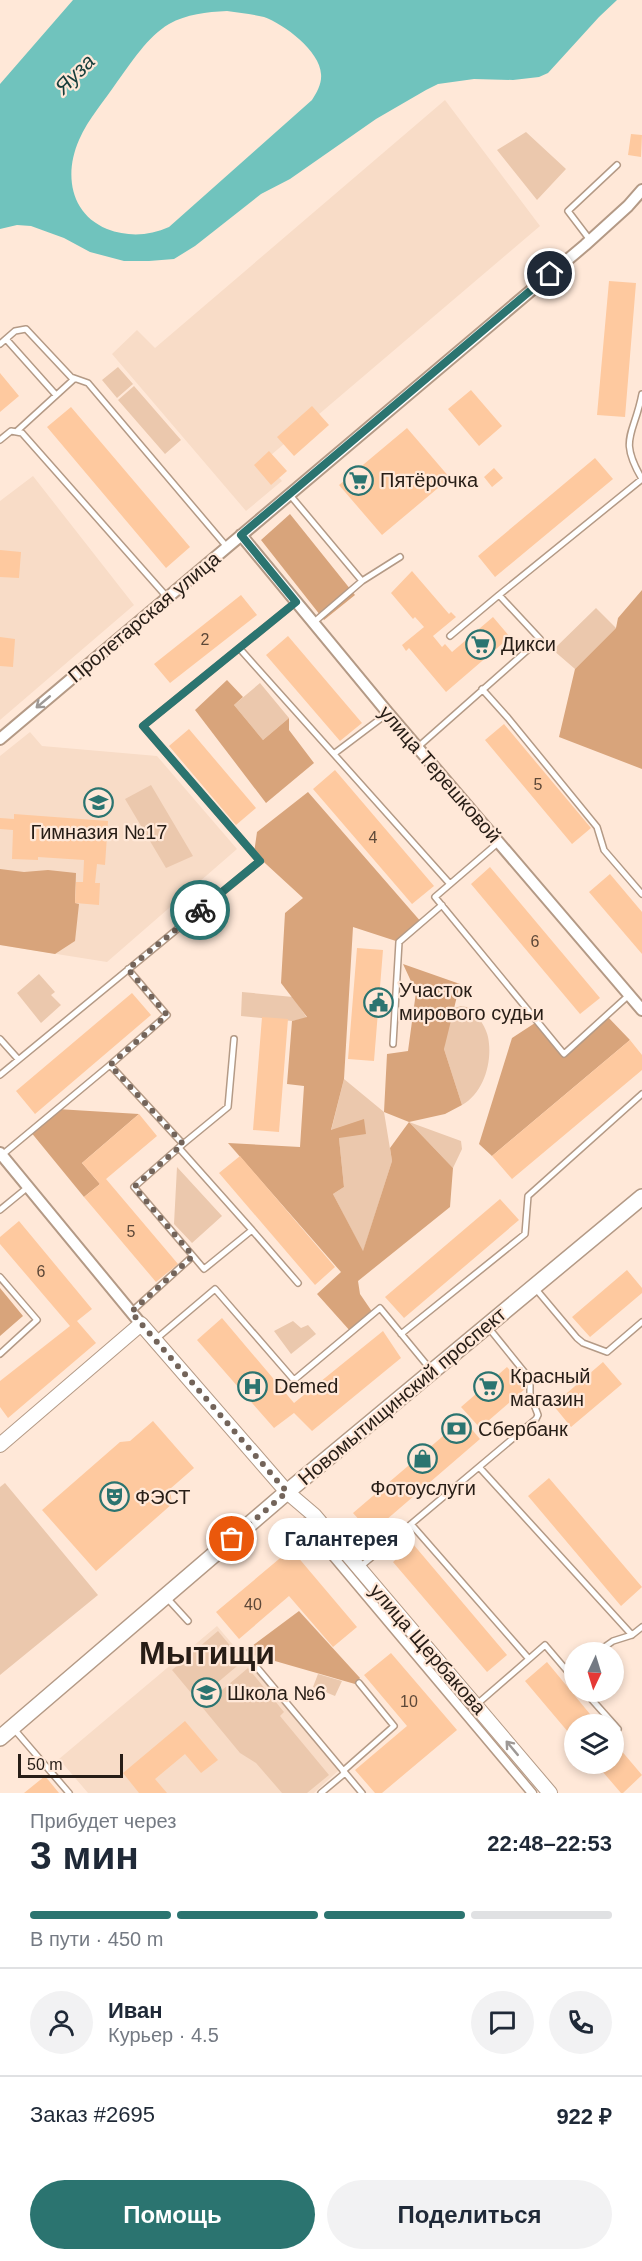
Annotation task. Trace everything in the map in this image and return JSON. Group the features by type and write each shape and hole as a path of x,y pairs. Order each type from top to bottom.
{"main road":[{"name":"Новомытищинский проспект","path":"0,1738 287,1492 642,1197"}],"street":[{"name":"Пролетарская улица","path":"2,734 290,495 590,240 642,190"},
{"name":"улица Терешковой","path":"241,535 388,713 642,1010"},
{"name":"улица Щербакова","path":"1,1154 154,1340 287,1492 314,1515 550,1793"},
{"path":"0,1445 141,1324"},
{"name":"улица Щербакова","path":"304,1523 532,1793"}],"lane":[{"path":"590,240 568,211 617,165"},
{"path":"0,344 15,331 26,329 74,379 88,383 226,548"},
{"path":"6,339 56,395"},
{"path":"16,431 74,379"},
{"path":"450,636 642,479 630,460 627,441 642,394"},
{"path":"0,440 11,431 22,434 167,597"},
{"path":"290,495 362,581"},
{"path":"313,622 362,581 400,557"},
{"path":"418,747 540,639 499,595"},
{"path":"0,1076 260,861 143,726 296,602"},
{"path":"240,649 450,884"},
{"path":"482,690 508,718 597,827 604,850 642,894"},
{"path":"335,753 388,713"},
{"path":"499,842 435,897 564,1054 629,994"},
{"path":"393,1044 399,942 442,905"},
{"path":"1,1154 167,1015 128,969"},
{"path":"0,1039 18,1059"},
{"path":"234,1039 228,1107 134,1187 204,1269 252,1230"},
{"path":"110,1065 298,1283"},
{"path":"401,1334 525,1234 528,1196 642,1094"},
{"path":"0,1210 28,1187"},
{"path":"131,1312 193,1256"},
{"path":"0,1277 37,1320 0,1354"},
{"path":"534,1287 577,1338 594,1348 607,1352 642,1323"},
{"path":"154,1340 215,1289 294,1380 380,1308 432,1372"},
{"path":"359,1568 536,1419 538,1415 530,1394 530,1379 487,1326"},
{"path":"479,1467 632,1635"},
{"path":"411,1524 529,1659"},
{"path":"165,1596 188,1621"},
{"path":"612,1642 632,1635 642,1627"},
{"path":"476,1705 545,1645 564,1666"},
{"path":"244,1652 362,1793"},
{"path":"321,1793 394,1726 359,1683"},
{"path":"594,1702 605,1714"},
{"path":"12,1728 69,1793"}],"shaded area":[{"path":"445,100 540,226 264,461 282,481 246,511 112,354 137,330 155,348"},
{"path":"526,132 566,169 537,200 497,150"},
{"path":"118,367 133,384 117,398 102,380"},
{"path":"134,386 181,440 165,454 118,400"},
{"path":"33,476 134,605 0,720 0,501"},
{"path":"290,514 355,595 324,620 261,540"},
{"path":"642,590 642,769 559,737 575,669 616,628 618,618"},
{"path":"596,608 616,628 575,669 553,650"},
{"path":"227,680 243,697 234,705 263,740 289,718 289,730 314,763 266,803 195,710"},
{"path":"260,683 289,718 263,740 234,705"},
{"name":"Гимназия №17","path":"30,732 42,746 157,756 237,849 107,962 0,945 0,756"},
{"path":"151,785 193,856 166,868 125,799"},
{"path":"308,792 422,923 399,942 353,927 344,1079 331,1130 364,1119 366,1134 339,1138 344,1187 333,1194 363,1251 392,1161 390,1148 409,1122 453,1168 450,1207 358,1281 360,1294 373,1313 351,1332 317,1294 341,1272 228,1143 300,1147 304,1086 287,1084 292,1021 307,1017 281,983 285,913 303,898 254,853 257,832"},
{"path":"0,869 76,873 75,903 79,904 75,941 55,954 0,945"},
{"path":"403,964 460,984 444,1049 462,1105 445,1114 409,1122 384,1112 387,1054 408,1051 416,992"},
{"path":"39,974 55,992 51,995 61,1005 41,1023 17,993"},
{"path":"242,992 293,997 307,1018 292,1021 241,1016"},
{"path":"461,1006 472,1008 482,1022 489,1046 488,1066 481,1085 470,1100 462,1105 444,1049 447,1010"},
{"path":"606,1015 630,1040 492,1156 479,1144 512,1038 538,1021 565,1054"},
{"path":"344,1079 384,1112 392,1161 363,1252 333,1194 344,1187 339,1138 331,1131"},
{"path":"57,1109 139,1114 82,1163 100,1184 84,1197 30,1131"},
{"path":"409,1122 461,1141 462,1149 453,1168"},
{"path":"177,1167 222,1216 192,1243 174,1224"},
{"path":"0,1288 23,1316 0,1336"},
{"path":"293,1321 301,1328 308,1325 316,1334 291,1354 274,1331"},
{"path":"5,1483 98,1595 0,1675 0,1487"},
{"path":"299,1611 360,1678 355,1684 244,1652"},
{"name":"Школа №6","path":"217,1626 339,1770 314,1793 88,1793 59,1759"},
{"path":"218,1631 243,1661 197,1700 172,1670"},
{"path":"248,1668 284,1712 280,1716 329,1775 307,1793 282,1793 256,1763 240,1753 202,1707"},
{"path":"318,1674 342,1681 335,1696 313,1687"}],"water":[{"name":"Яуза","path":"73,0 617,0 548,73 539,77 513,80 474,79 438,84 376,119 290,179 261,194 195,246 174,259 124,261 90,252 64,238 31,226 17,225 0,229 0,84","holes":["227,11 264,17 291,32 308,48 319,65 321,74 320,85 312,100 169,227 146,234 131,234 115,232 95,222 85,214 78,203 72,179 74,153 92,117 140,50 161,29 190,16"]}],"building":[{"path":"631,134 642,135 641,157 628,155"},
{"path":"609,281 636,283 625,417 597,415"},
{"path":"0,373 19,396 0,412"},
{"path":"471,390 502,426 479,446 448,409"},
{"path":"312,406 329,425 294,456 277,437"},
{"path":"71,407 190,547 166,568 47,427"},
{"path":"407,428 450,478 382,535 339,485"},
{"path":"269,451 287,471 271,485 254,465"},
{"path":"595,458 613,479 495,577 478,556"},
{"path":"494,468 503,478 492,487 484,477"},
{"path":"0,550 21,552 19,578 0,577"},
{"path":"412,571 449,614 451,612 456,617 433,636 442,647 445,644 452,652 493,617 510,637 446,692 409,648 406,651 402,645 424,627 415,617 413,619 391,593"},
{"path":"241,595 257,615 170,683 154,664"},
{"path":"288,636 362,723 340,741 266,655"},
{"path":"0,637 15,639 13,667 0,666"},
{"path":"504,724 591,828 572,844 485,740"},
{"path":"189,729 256,808 236,825 169,746"},
{"path":"335,770 434,886 412,904 313,789"},
{"path":"14,814 108,821 105,865 97,864 95,883 100,883 99,905 75,903 76,882 83,882 84,860 38,857 38,860 12,859 13,830 0,829 0,818 14,819"},
{"path":"490,867 600,998 580,1014 471,884"},
{"path":"610,874 642,912 642,954 589,892"},
{"path":"357,948 383,950 374,1061 348,1059"},
{"path":"132,993 151,1015 35,1114 16,1091"},
{"path":"262,1017 288,1019 279,1132 253,1130"},
{"path":"630,1040 642,1055 642,1070 512,1179 492,1156"},
{"path":"139,1114 157,1136 106,1179 178,1264 156,1282 84,1197 100,1184 82,1163"},
{"path":"240,1156 335,1267 315,1285 219,1173"},
{"path":"500,1199 519,1220 404,1318 385,1297"},
{"path":"19,1221 92,1309 77,1321 96,1343 8,1418 0,1407 0,1381 70,1326 0,1244 0,1237"},
{"path":"627,1270 642,1288 642,1293 590,1337 572,1317"},
{"path":"222,1318 294,1403 383,1331 401,1358 312,1431 294,1413 274,1428 197,1340"},
{"path":"603,1362 622,1384 571,1427 553,1405"},
{"path":"507,1367 526,1388 480,1428 461,1407"},
{"path":"463,1419 480,1439 371,1533 353,1513"},
{"name":"ФЭСТ","path":"153,1421 194,1468 170,1489 172,1504 96,1571 42,1510 120,1442 130,1441"},
{"path":"549,1478 642,1587 621,1606 528,1496"},
{"path":"413,1544 507,1655 487,1672 393,1562"},
{"path":"291,1549 357,1627 333,1647 289,1596 239,1639 216,1612"},
{"path":"391,1653 457,1730 382,1793 375,1793 355,1770 407,1726 364,1675"},
{"path":"547,1662 564,1683 564,1702 580,1702 590,1714 564,1714 564,1727 525,1681"},
{"path":"185,1721 218,1760 201,1773 185,1754 155,1779 167,1793 139,1793 123,1773"},
{"path":"624,1754 642,1775 621,1793 605,1774 624,1774"},
{"path":"45,1776 59,1793 24,1793"}],"way so far":[{"path":"200,910 128,969 167,1015 110,1065 183,1144 134,1187 193,1256 131,1312 287,1492 232,1539"}],"place":[{"name":"Пятёрочка","path":"359,480"},
{"name":"Дикси","path":"480,644"},
{"name":"Гимназия №17","path":"99,802"},
{"name":"Участок мирового судьи","path":"378,1002"},
{"name":"Demed","path":"253,1386"},
{"name":"Красный магазин","path":"489,1387"},
{"name":"Сбербанк","path":"457,1429"},
{"name":"Фотоуслуги","path":"423,1458"},
{"name":"ФЭСТ","path":"114,1497"},
{"name":"Галантерея","path":"232,1539"},
{"name":"Школа №6","path":"206,1693"}],"district":[{"name":"Мытищи","path":"207,1653"}],"route":[{"path":"200,910 260,861 143,726 296,602 241,535 550,274"}]}
